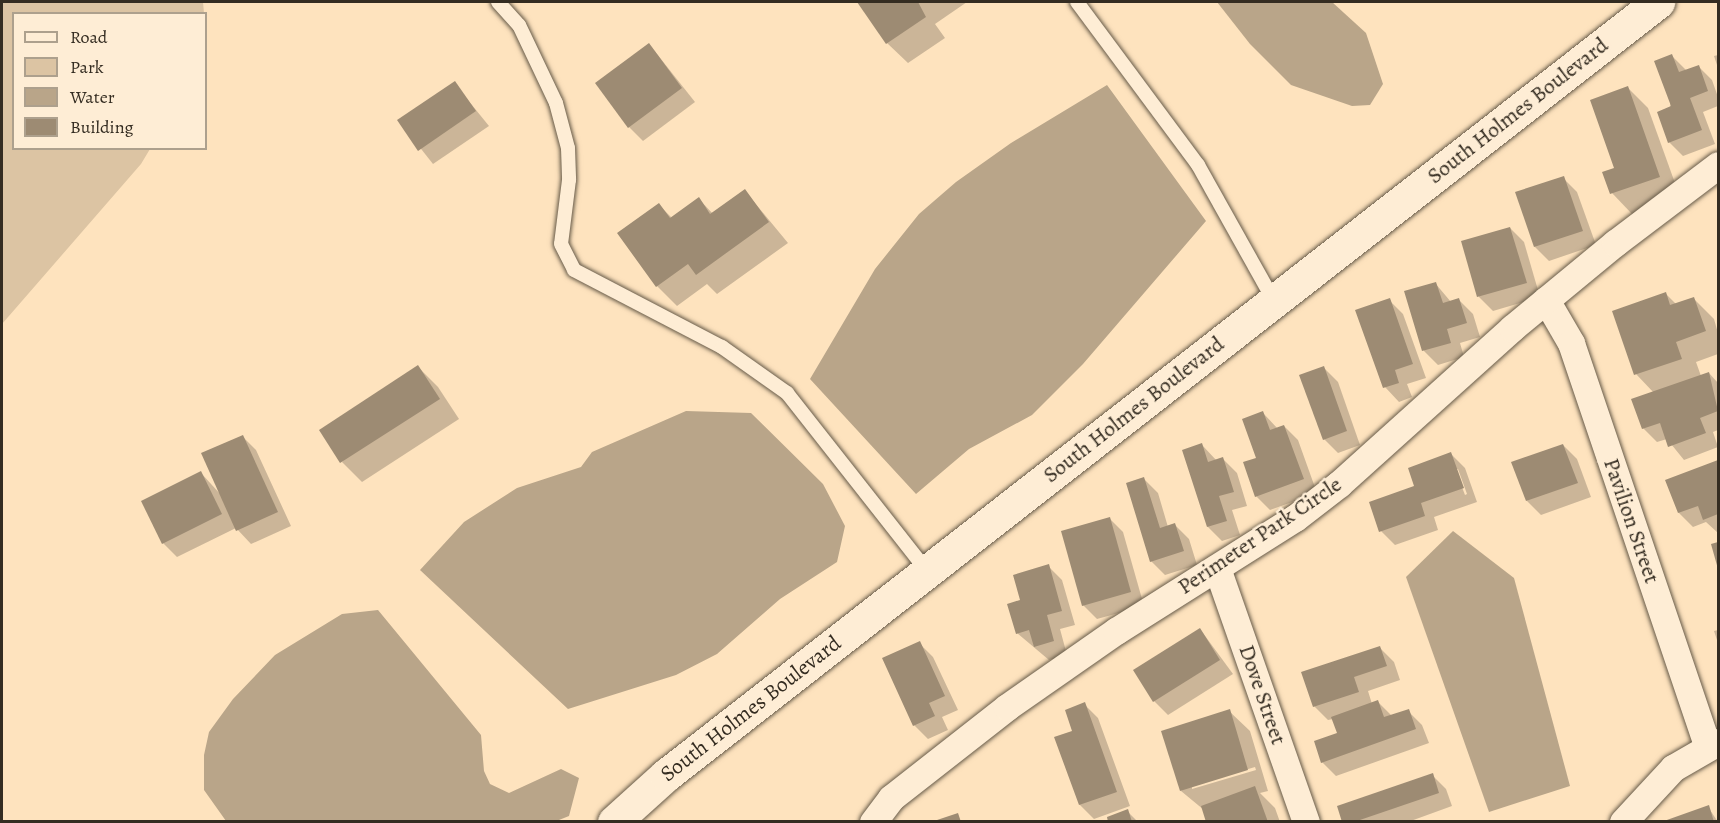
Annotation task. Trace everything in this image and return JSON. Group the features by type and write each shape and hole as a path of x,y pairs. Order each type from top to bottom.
{"main road":[{"name":"South Holmes Boulevard","path":"614,822 666,775 1658,2"}],"street":[{"name":"Perimeter Park Circle","path":"873,822 891,798 1006,707 1116,631 1217,568 1339,484 1546,300 1719,165"},
{"name":"Pavilion Street","path":"1546,300 1571,343 1713,743"},
{"name":"Dove Street","path":"1217,568 1306,822"},
{"path":"1623,822 1673,768 1713,743"}],"lane":[{"path":"498,2 519,25 556,103 568,148 569,180 561,244 574,270 722,347 787,393 927,571"},
{"path":"1077,2 1198,165 1274,301"}],"green space":[{"path":"2,2 203,2 204,12 12,12 12,150 149,150 141,164 2,324"}],"water":[{"path":"1217,2 1332,2 1366,33 1383,84 1370,105 1352,106 1291,85 1250,44"},
{"path":"1107,85 1206,221 1083,364 1032,415 969,449 916,494 810,379 875,269 919,214 956,182 1011,143"},
{"path":"686,411 751,413 823,484 845,526 837,562 780,599 717,654 676,675 568,709 420,570 464,522 517,488 581,467 592,452"},
{"path":"1453,531 1514,578 1570,786 1489,812 1406,577"},
{"path":"378,610 481,735 484,771 490,784 509,793 561,769 579,778 569,816 554,822 226,821 204,790 204,755 209,732 233,699 275,655 342,614"}],"building":[{"path":"857,2 918,2 926,17 886,44"},
{"path":"649,43 682,88 628,128 595,83"},
{"path":"1672,54 1679,72 1699,65 1708,91 1690,98 1702,130 1668,143 1657,112 1671,106 1654,61"},
{"path":"455,81 476,111 418,151 397,120"},
{"path":"1628,86 1660,177 1610,194 1602,172 1614,168 1590,100"},
{"path":"1564,176 1583,231 1534,247 1515,192"},
{"path":"745,189 769,222 696,275 688,264 656,287 617,233 659,203 670,218 699,197 710,214"},
{"path":"1510,227 1527,283 1477,297 1461,241"},
{"path":"1436,282 1443,303 1459,298 1467,323 1447,329 1451,343 1422,351 1404,291"},
{"path":"1666,292 1670,305 1694,297 1706,331 1676,342 1682,359 1634,375 1612,311"},
{"path":"1390,298 1413,364 1395,370 1399,383 1383,388 1355,310"},
{"path":"418,365 440,399 340,463 319,430"},
{"path":"1324,366 1347,431 1323,440 1299,375"},
{"path":"1709,372 1718,411 1700,418 1706,433 1668,447 1660,423 1642,429 1631,399"},
{"path":"1263,411 1270,430 1284,425 1304,479 1255,497 1243,462 1256,458 1242,419"},
{"path":"243,435 278,512 236,531 201,453"},
{"path":"1202,443 1208,462 1223,457 1234,492 1219,496 1227,521 1207,527 1182,450"},
{"path":"1563,444 1578,483 1526,501 1511,462"},
{"path":"1451,452 1464,488 1421,503 1425,516 1379,532 1369,502 1414,486 1408,468"},
{"path":"1718,460 1718,514 1703,520 1698,506 1678,513 1665,480"},
{"path":"201,471 222,514 162,544 141,501"},
{"path":"1144,477 1160,528 1175,523 1184,551 1150,562 1126,483"},
{"path":"1110,517 1131,592 1082,606 1061,531"},
{"path":"1718,542 1718,569 1711,544"},
{"path":"1049,564 1062,611 1047,615 1054,641 1034,647 1029,630 1016,634 1007,604 1020,600 1013,575"},
{"path":"1200,628 1220,660 1153,702 1133,670"},
{"path":"920,641 945,696 929,703 935,716 913,726 882,658"},
{"path":"1380,646 1387,666 1354,677 1359,692 1313,707 1301,672"},
{"path":"1378,700 1384,717 1409,709 1416,729 1321,763 1314,741 1337,733 1331,717"},
{"path":"1085,702 1117,792 1079,805 1054,737 1072,731 1065,710"},
{"path":"1230,709 1248,770 1180,791 1161,731"},
{"path":"1433,773 1439,793 1354,822 1342,822 1337,806"},
{"path":"1255,786 1268,822 1206,822 1201,806"},
{"path":"1709,805 1714,822 1664,821"},
{"path":"1128,809 1132,822 1108,822 1107,817"},
{"path":"958,813 961,822 934,822 934,821"}]}
